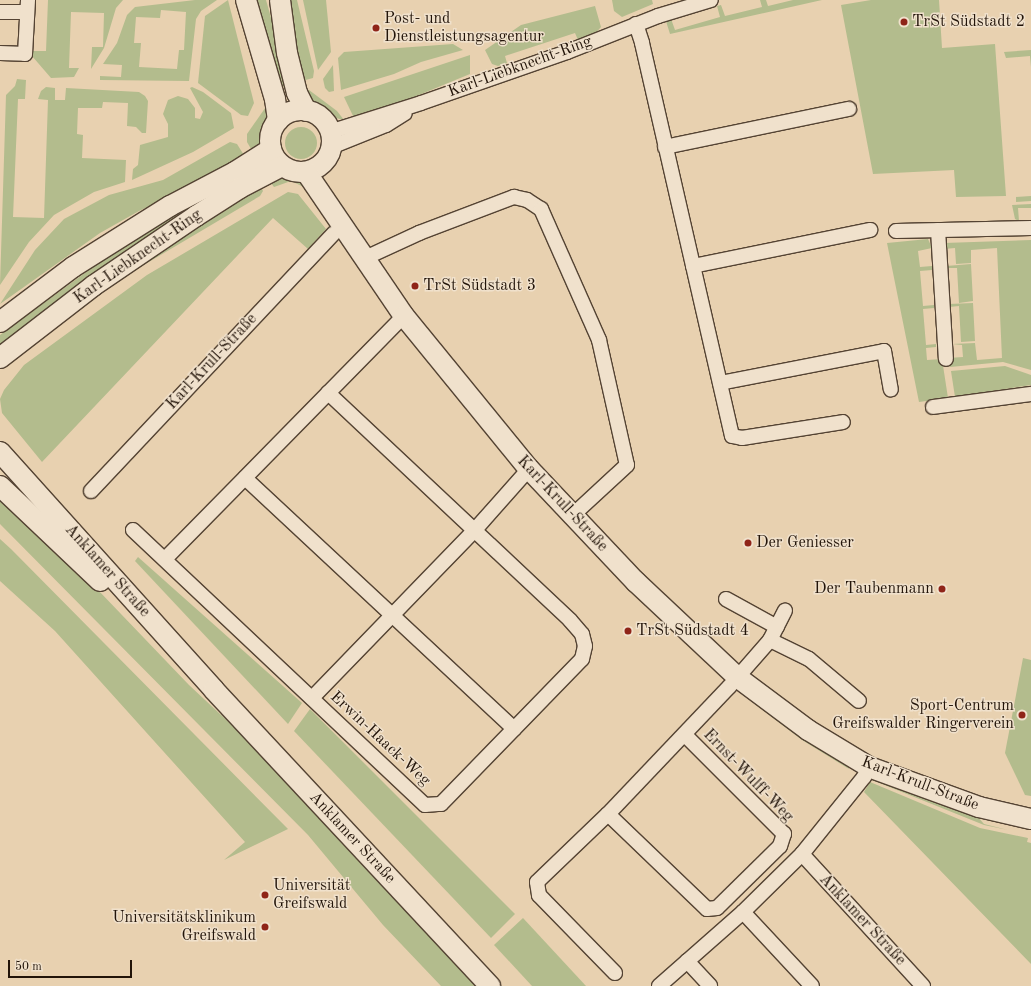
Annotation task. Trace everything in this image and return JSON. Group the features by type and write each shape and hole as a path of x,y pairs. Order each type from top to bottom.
{"street":[{"path":"246,0 275,99 278,121"},
{"path":"280,0 287,53 297,93 306,111"},
{"name":"Karl-Liebknecht-Ring","path":"331,138 336,130 421,103 567,52 636,24 711,0"},
{"path":"0,12 28,6 25,54 0,53"},
{"path":"636,24 642,43 730,432 736,438 843,422"},
{"path":"665,147 849,109"},
{"path":"306,111 316,114 331,138 314,168 294,172 282,166 271,149 271,134 278,121 291,112 306,111"},
{"name":"Karl-Liebknecht-Ring","path":"0,322 73,267 170,206 235,172 271,149"},
{"name":"Karl-Liebknecht-Ring","path":"0,358 93,286 240,188 282,166"},
{"name":"Karl-Krull-Straße","path":"314,168 314,186 338,228 365,258 404,316 529,469 636,582 737,677 808,730 869,767 979,807 1031,819"},
{"path":"365,258 419,233 514,197 528,200 541,209 599,340 627,466 572,516"},
{"name":"Karl-Krull-Straße","path":"91,491 338,228"},
{"path":"896,231 1031,228"},
{"path":"693,266 870,230"},
{"path":"938,230 946,359"},
{"path":"166,558 404,316"},
{"path":"720,383 884,351 891,389"},
{"name":"Erwin-Haack-Weg","path":"133,530 166,558 425,805 441,804 582,659 586,646 582,634 570,620 473,532 328,393"},
{"path":"933,407 1031,394"},
{"name":"Anklamer Straße","path":"0,452 214,690 490,986"},
{"name":"Erwin-Haack-Weg","path":"312,698 473,532 529,469"},
{"path":"245,478 514,729"},
{"name":"Anklamer Straße","path":"0,486 214,690"},
{"path":"726,599 777,627"},
{"path":"737,677 770,640 785,611"},
{"path":"770,640 809,659 859,701"},
{"name":"Ernst-Wulff-Weg","path":"615,973 538,895 537,882 608,814 685,734 737,677"},
{"name":"Ernst-Wulff-Weg","path":"608,814 707,909 717,908 780,846 784,834 685,734"},
{"path":"659,986 743,912 802,854 864,778 869,767"},
{"name":"Anklamer Straße","path":"802,854 923,986"},
{"path":"743,912 812,986"},
{"path":"687,961 710,986"}],"green space":[{"path":"48,0 123,0 116,8 104,48 91,69 92,47 103,47 104,13 71,12 69,68 79,68 74,77 51,78 32,56 32,51 46,51"},
{"path":"195,0 217,0 201,11 196,19 189,81 100,80 100,76 121,77 122,65 103,64 117,43 127,15 135,7","holes":["161,10 186,12 184,50 179,50 177,69 139,67 141,43 134,43 136,17 160,18"]},
{"path":"228,0 254,103 248,116 241,115 198,83 205,16"},
{"path":"255,0 266,0 290,85 278,88"},
{"path":"285,0 297,0 314,71 313,78 298,82 295,64 299,56"},
{"path":"303,0 326,0 331,52 318,70"},
{"path":"612,0 652,0 653,4 622,17 614,11"},
{"path":"760,0 766,0 768,6 793,0 822,0 670,34 665,18 670,16 675,30 720,17 717,6 721,5 725,16 762,7"},
{"path":"871,0 939,0 942,48 995,44 1006,196 956,197 954,170 873,174 841,5"},
{"path":"595,6 601,27 594,35 578,40 575,33 505,56 507,63 498,66 492,64 485,50 521,25"},
{"path":"453,44 463,50 421,62 394,74 341,90 338,58 344,52"},
{"path":"1031,50 1031,67 1030,56 1006,58 1004,52"},
{"path":"470,55 470,74 397,104 354,118 344,97"},
{"path":"333,65 334,91 329,92 325,88 323,79"},
{"path":"17,79 26,80 25,99 18,99 13,217 44,218 48,100 38,99 41,91 46,87 55,88 55,100 65,100 66,88 139,92 145,96 148,101 146,133 142,133 136,127 127,126 128,103 103,102 102,108 78,108 77,134 83,135 82,158 126,160 125,182 94,192 54,215 29,242 0,285 6,95 15,86"},
{"path":"192,87 203,92 231,113 234,128 193,152 132,180 133,169 138,165 140,145 168,137 168,124 163,114 168,100 178,96 188,99 195,108 195,118 200,119 203,112 190,88"},
{"path":"309,90 337,111 344,120 327,116 311,105 302,91"},
{"path":"270,101 271,122 265,142 254,154 247,142 247,134"},
{"path":"298,127 304,127 314,134 317,143 316,149 310,156 304,159 298,159 288,152 285,146 285,140 292,130"},
{"path":"230,142 237,144 247,160 139,211 100,233 0,304 35,250 64,219 109,195 163,180"},
{"path":"252,169 0,348 0,335 119,248"},
{"path":"278,176 299,179 308,189 291,181 274,187 267,178"},
{"path":"259,183 263,191 260,196 132,272"},
{"path":"288,192 298,194 326,229 308,249 273,218 42,462 2,413 0,399 4,390 24,365 147,275"},
{"path":"1031,196 1031,201 1016,202 1016,197"},
{"path":"1031,204 1031,208 1018,208 1019,221 1015,219 1012,205"},
{"path":"928,239 932,248 918,251 920,267 932,266 932,270 920,271 923,306 934,305 934,308 923,309 926,345 936,344 936,347 926,348 927,360 942,359 948,398 919,402 887,243"},
{"path":"1031,240 1031,370 1003,362 950,367 948,358 963,357 962,345 952,344 975,343 977,360 1002,358 997,248 971,250 971,263 956,264 955,248 944,249 944,243"},
{"path":"971,264 973,301 959,303 957,268 946,268 946,266"},
{"path":"973,303 975,341 961,342 959,306 949,307 949,304"},
{"path":"1005,366 1031,375 1031,385 955,397 951,371"},
{"path":"0,493 53,543 189,685 250,742 478,986 441,986 383,925 308,835 0,524"},
{"path":"0,539 288,829 224,860 245,842 55,631 0,581"},
{"path":"138,557 302,703 288,724 135,561"},
{"name":"Sport-Centrum Greifswalder Ringerverein","path":"1023,658 1031,660 1031,796 1025,795 1005,753"},
{"path":"738,691 746,692 846,763 849,769 802,740"},
{"path":"310,709 515,914 491,938 294,731"},
{"path":"874,779 977,816 984,824 1008,830 984,825 872,780"},
{"path":"870,782 980,828 1028,838 1027,842 1031,843 1031,964 864,792"},
{"path":"523,918 586,986 532,986 494,945"}],"place":[{"name":"TrSt Südstadt 2","path":"904,22"},
{"name":"Post- und Dienstleistungsagentur","path":"376,28"},
{"name":"TrSt Südstadt 3","path":"415,286"},
{"name":"Der Geniesser","path":"748,543"},
{"name":"Der Taubenmann","path":"942,589"},
{"name":"TrSt Südstadt 4","path":"628,631"},
{"name":"Sport-Centrum Greifswalder Ringerverein","path":"1022,715"},
{"name":"Universität Greifswald","path":"265,895"},
{"name":"Universitätsklinikum Greifswald","path":"265,927"}]}
